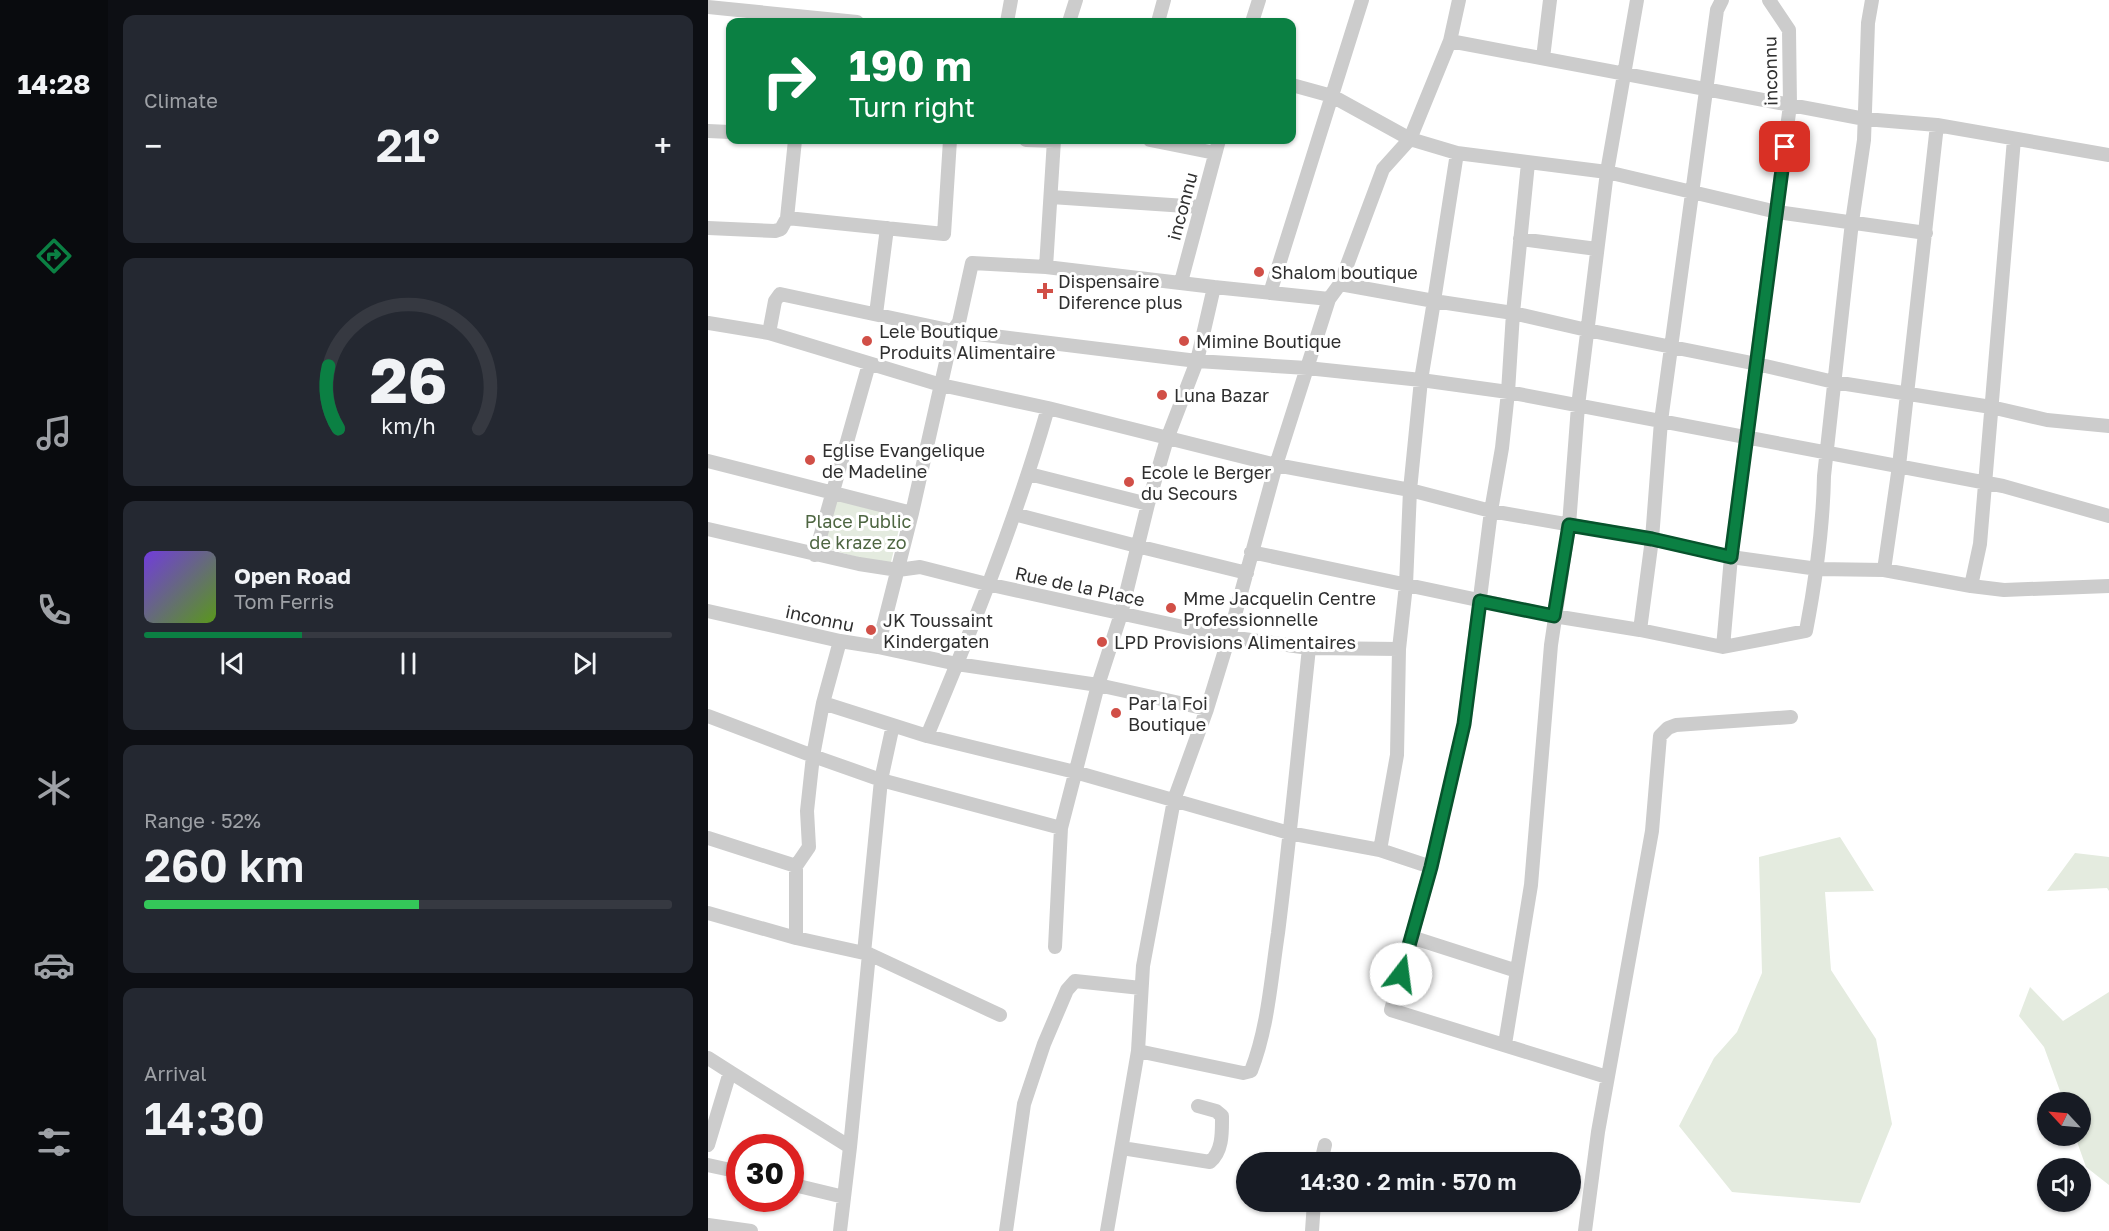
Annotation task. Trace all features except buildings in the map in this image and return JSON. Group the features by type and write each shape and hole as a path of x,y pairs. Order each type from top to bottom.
{"street":[{"path":"1008,18 1011,0"},
{"path":"1070,18 1076,0"},
{"path":"1159,18 1164,0"},
{"path":"1253,18 1259,0"},
{"path":"1270,293 1362,0"},
{"path":"1107,1231 1138,1051 1141,988 1174,800 1230,637 1276,465 1329,299 1340,284 1383,169 1410,139 1450,41 1459,0"},
{"path":"1543,58 1550,0"},
{"path":"1505,1044 1531,885 1554,616 1569,525 1578,405 1587,330 1607,172 1637,0"},
{"path":"1640,630 1652,539 1661,421 1693,192 1698,140 1717,10 1722,0"},
{"name":"inconnu","path":"1724,647 1731,557 1790,105 1789,30 1769,0"},
{"path":"1251,552 1554,616 1724,647 1806,631 1818,569 1834,382 1865,118 1868,23 1872,0"},
{"path":"708,7 817,18"},
{"path":"1450,41 1865,118 1937,125 2109,155"},
{"path":"1296,86 1332,96 1410,139 1457,153 1607,172 1777,212 1926,233"},
{"path":"1884,570 1908,393 1937,125"},
{"path":"708,131 726,132"},
{"path":"1971,586 1980,544 2014,139"},
{"path":"708,228 775,231 781,229 787,218 795,144"},
{"path":"787,218 944,234 950,144"},
{"path":"1046,267 1054,144"},
{"path":"1195,144 1217,146"},
{"name":"inconnu","path":"1180,282 1217,146"},
{"path":"1380,850 1397,755 1399,649 1406,585 1410,490 1421,380 1457,153"},
{"path":"1528,163 1502,448 1491,511 1464,724 1431,867 1391,1011 1607,1077"},
{"path":"1051,197 1201,207"},
{"path":"876,315 887,228"},
{"path":"1520,239 1598,249"},
{"path":"878,647 912,513 940,385 972,263 1046,267 1329,299"},
{"path":"1340,284 1513,313 1834,382 1991,407 2047,420 2109,426"},
{"path":"1055,946 1060,828 1098,685 1121,614 1148,504 1167,439 1197,361 1214,287"},
{"path":"769,333 775,301 780,294 876,315 958,321 1197,361 1307,368 1421,380 1508,392 2003,486 2109,516"},
{"path":"708,323 769,333 940,385 1048,408 1276,465 1410,490 1491,511 1652,539 1731,557 1818,569 1884,570 2004,590 2109,586"},
{"path":"815,555 869,364"},
{"path":"927,736 957,664 1029,474 1048,408"},
{"path":"708,461 912,513"},
{"path":"1029,474 1148,504"},
{"path":"1014,514 1247,573"},
{"name":"Rue de la Place","path":"708,529 815,555 898,570 920,567 987,584 1230,637 1309,648 1399,649"},
{"name":"inconnu","path":"708,611 840,641 957,664 1098,685 1207,709"},
{"path":"795,938 796,866 809,847 807,810 813,756 823,703 840,641"},
{"path":"1138,1051 1243,1073 1251,1071 1268,1004 1286,873 1309,648"},
{"path":"823,703 927,736 1075,772 1289,832 1380,850 1431,867"},
{"path":"708,716 880,780 1060,828"},
{"path":"1585,1231 1607,1077 1652,831 1660,736 1668,728 1676,725 1791,717"},
{"path":"840,1231 850,1147 880,780 892,725"},
{"path":"708,838 796,866"},
{"path":"708,914 795,938 866,953 1000,1015"},
{"path":"1411,937 1517,972"},
{"path":"1006,1231 1024,1104 1044,1044 1067,990 1075,981 1141,988"},
{"path":"708,1058 850,1147"},
{"path":"709,1137 730,1072"},
{"path":"1122,1148 1210,1162 1217,1156 1222,1116 1216,1111 1198,1106"},
{"path":"1323,1152 1325,1145"},
{"path":"708,1165 726,1169"},
{"path":"804,1187 844,1197"},
{"path":"1312,1231 1313,1212"},
{"path":"708,1225 751,1231"}],"green space":[{"name":"Place Public de kraze zo","path":"836,499 902,517 890,566 821,547"},
{"path":"1840,837 1874,891 1825,892 1831,970 1876,1039 1892,1124 1860,1203 1732,1192 1679,1126 1714,1058 1737,1032 1762,973 1759,857"},
{"path":"2075,853 2109,857 2109,891 2107,888 2047,891"},
{"path":"2030,987 2063,1021 2109,992 2109,1185 2091,1171 2091,1158 2083,1158 2079,1146 2091,1146 2091,1092 2060,1092 2044,1047 2019,1016"}],"place":[{"name":"Shalom boutique","path":"1259,272"},
{"name":"Dispensaire Diference plus","path":"1045,291"},
{"name":"Lele Boutique Produits Alimentaire","path":"867,341"},
{"name":"Mimine Boutique","path":"1184,341"},
{"name":"Luna Bazar","path":"1162,395"},
{"name":"Eglise Evangelique de Madeline","path":"810,460"},
{"name":"Ecole le Berger du Secours","path":"1129,482"},
{"name":"Mme Jacquelin Centre Professionnelle","path":"1171,608"},
{"name":"JK Toussaint Kindergaten","path":"871,630"},
{"name":"LPD Provisions Alimentaires","path":"1102,642"},
{"name":"Par la Foi Boutique","path":"1116,713"}],"route":[{"path":"1401,974 1431,867 1464,724 1480,601 1554,616 1569,525 1652,539 1731,557 1785,147"}]}
